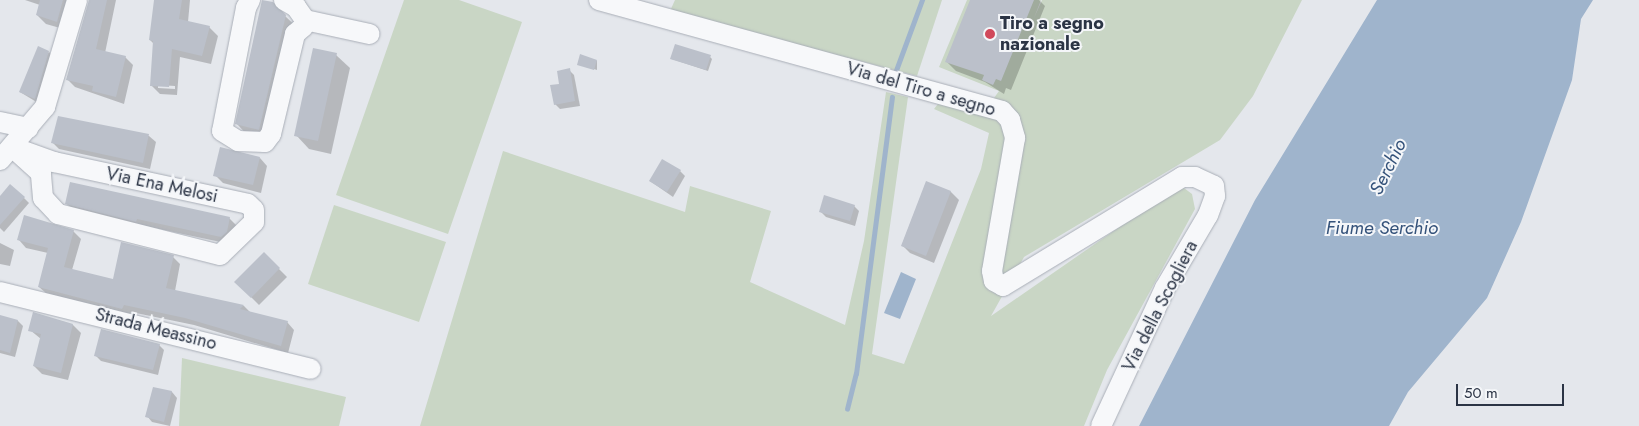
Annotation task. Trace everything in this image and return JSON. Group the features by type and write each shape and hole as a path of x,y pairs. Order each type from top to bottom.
{"street":[{"path":"6,154 45,107 77,0"},
{"path":"250,0 246,8 222,131 238,141 265,142 271,134 295,34 303,27 305,20"},
{"path":"284,0 296,7 305,20 370,34"},
{"name":"Via del Tiro a segno","path":"599,0 1002,111 1010,120 1015,138 992,272 994,281 1002,286 1182,177 1196,177 1214,186"},
{"path":"0,122 28,128"},
{"name":"Via Ena Melosi","path":"6,154 54,162 248,204 254,210 254,222 220,255 58,214 42,198 41,173 6,154"},
{"name":"Via della Scogliera","path":"1101,426 1165,288 1208,215 1215,196 1214,186"},
{"name":"Strada Meassino","path":"0,292 311,369"}],"green space":[{"path":"404,0 459,0 522,22 448,234 336,195"},
{"path":"675,0 942,0 917,76 670,11"},
{"path":"967,0 1041,0 1034,18 1042,0 1302,0 1253,96 1220,140 1024,257 991,316 1180,185 1192,194 1195,209 1107,370 1084,426 420,426 503,151 685,212 690,186 771,211 750,282 845,325 864,241 886,92 908,97 872,354 904,364 981,169 989,133 934,109 941,100 992,115 994,98 999,91 939,67"},
{"path":"334,205 446,242 419,322 308,284"},
{"path":"182,358 346,397 339,426 179,426"}],"water":[{"name":"Fiume Serchio","path":"1377,0 1593,0 1581,19 1572,80 1521,222 1487,298 1408,392 1389,426 1139,426 1255,200"},
{"path":"901,272 916,279 900,319 884,313"}],"building":[{"path":"40,0 63,0 57,22 36,15"},
{"path":"89,0 107,0 96,49 126,56 116,97 92,91 93,86 66,80"},
{"path":"154,0 182,0 179,19 210,26 202,56 172,49 169,87 150,86 153,41 149,40"},
{"path":"262,0 273,2 286,15 259,130 235,124"},
{"name":"Tiro a segno nazionale","path":"970,0 1034,0 1001,81 996,79 993,85 982,80 984,75 945,62"},
{"path":"675,44 711,55 706,70 670,59"},
{"path":"38,46 49,51 35,99 19,92"},
{"path":"313,48 337,53 318,141 294,136"},
{"path":"580,54 597,60 594,70 577,65"},
{"path":"570,68 575,101 554,105 550,85 559,84 557,71"},
{"path":"58,116 149,134 143,163 51,143"},
{"path":"220,147 260,157 253,185 213,176"},
{"path":"662,159 681,170 667,192 649,181"},
{"path":"926,181 951,191 926,256 901,246"},
{"path":"70,182 230,217 227,232 221,237 137,219 136,222 65,204"},
{"path":"10,184 25,197 0,225 0,196"},
{"path":"824,195 855,205 850,221 819,212"},
{"path":"24,215 74,230 64,267 113,279 121,242 174,255 166,288 244,305 240,309 288,321 281,346 185,318 124,305 122,309 38,287 48,248 17,240"},
{"path":"264,252 280,268 251,298 234,282"},
{"path":"33,312 73,324 61,373 33,366 41,334 28,331"},
{"path":"0,315 18,320 10,353 0,350"},
{"path":"101,329 160,344 153,370 94,356"},
{"path":"153,387 172,391 164,422 145,417"}],"waterway":[{"path":"895,73 922,0"},
{"path":"847,409 856,374 892,97"}],"place":[{"name":"Tiro a segno nazionale","path":"990,34"}],"water label":[{"name":"Serchio","path":"1388,167"}]}
